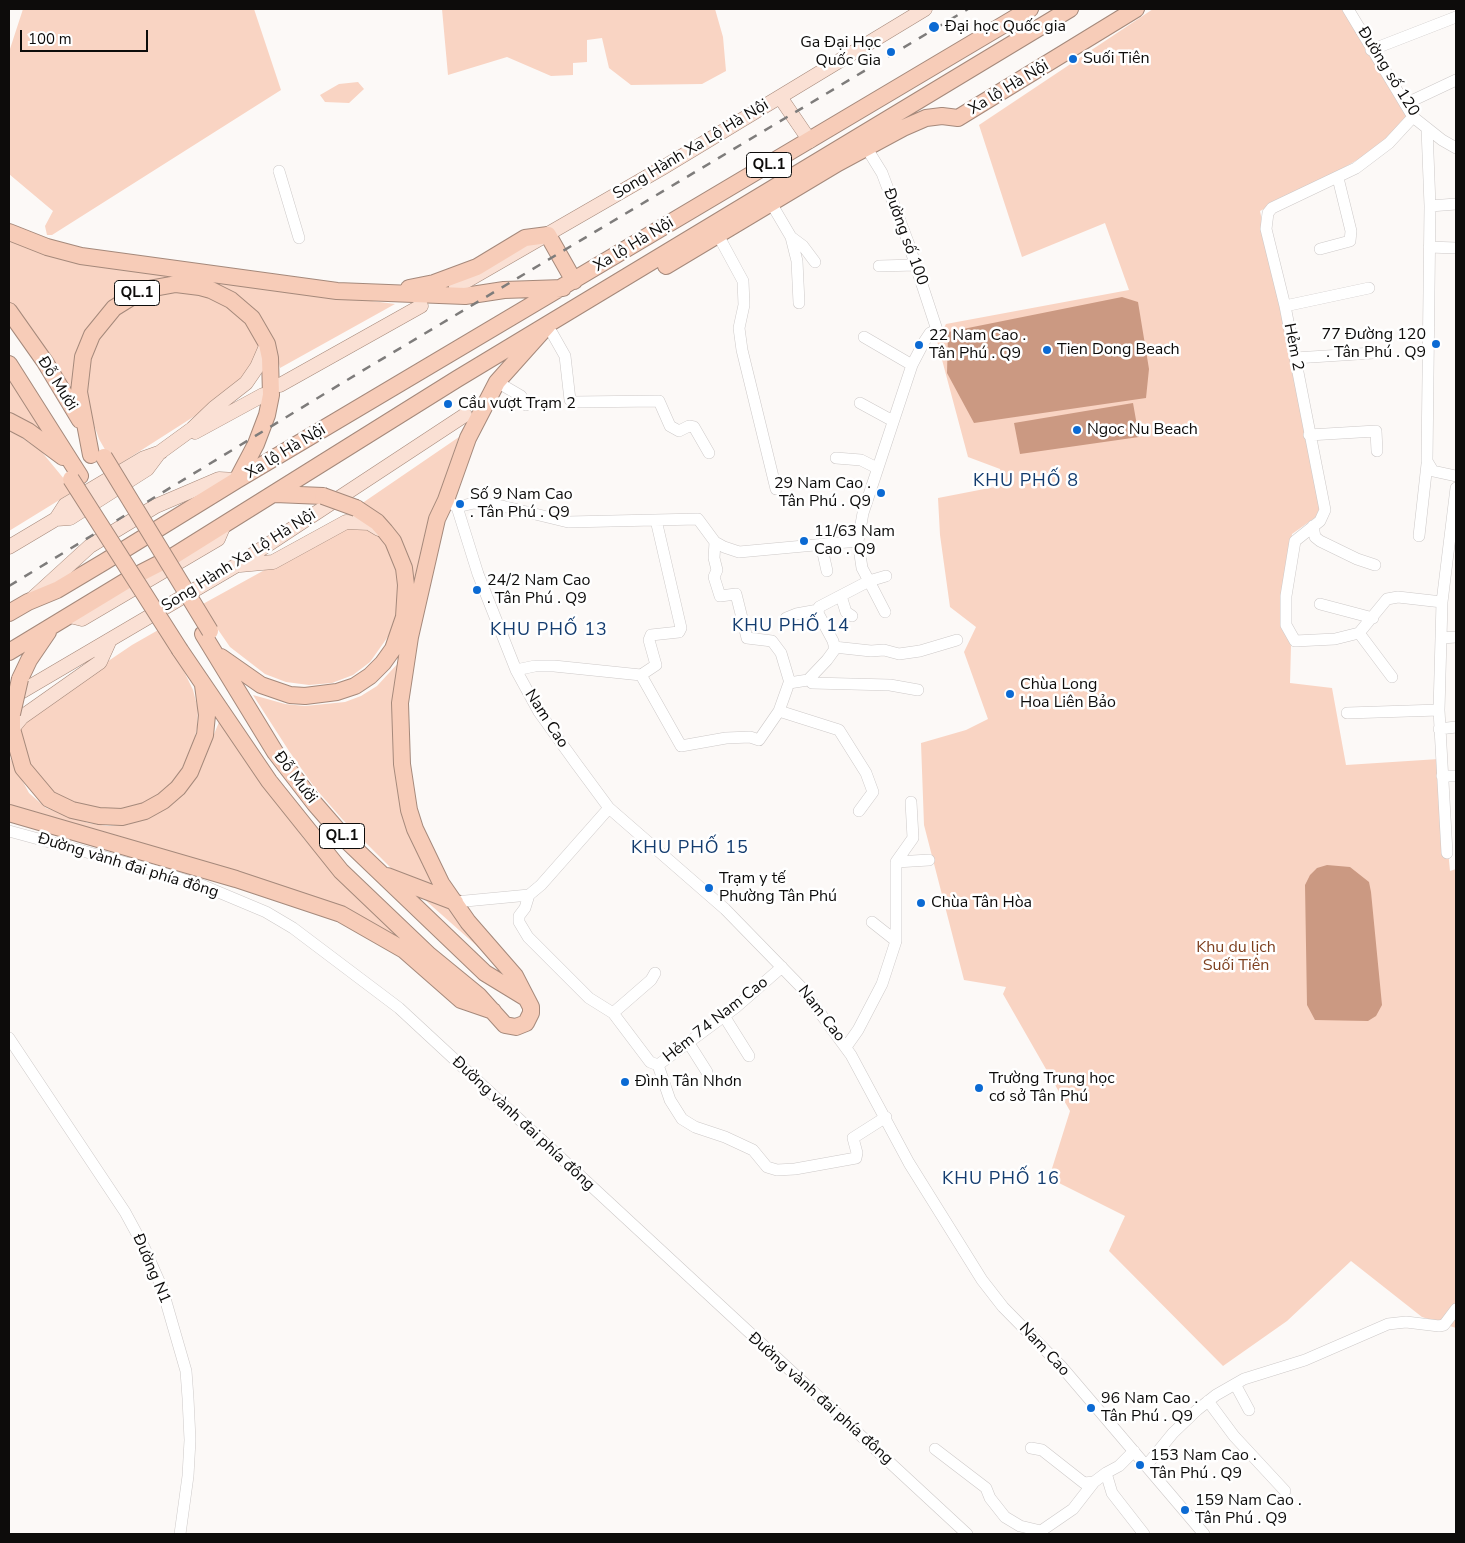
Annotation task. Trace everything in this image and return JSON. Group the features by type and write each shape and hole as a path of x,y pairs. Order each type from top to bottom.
{"highway":[{"name":"Xa lộ Hà Nội","path":"9,613 28,602 57,590 237,480 569,285 1030,9"},
{"name":"Xa lộ Hà Nội","path":"9,652 131,578 172,557 457,379 656,272 718,236 863,141 897,114 1070,9"},
{"name":"Xa lộ Hà Nội","path":"550,329 631,275 863,141 926,118 942,116 958,118 1136,9"},
{"path":"897,114 936,106 969,112"},
{"name":"QL.1","path":"9,225 49,242 80,249 306,279 320,289"},
{"name":"QL.1","path":"9,232 47,247 81,256 320,289 377,294 465,296 513,289 569,285"},
{"path":"377,294 434,283 477,267 525,238 548,236 569,285"},
{"path":"631,275 656,272"},
{"name":"QL.1","path":"85,428 79,392 83,356 98,326 114,308 132,296 152,288 169,285 188,285 211,290 231,300 252,318 267,344 272,374 268,415 256,444 237,480"},
{"name":"Đỗ Mười","path":"9,311 45,362 85,428 97,459"},
{"name":"Đỗ Mười","path":"9,325 97,459"},
{"path":"522,991 512,971 468,922 455,902 415,810 404,729 407,673 468,438 497,382 526,349 550,329"},
{"name":"Xa lộ Hà Nội","path":"457,379 476,378 526,349"},
{"name":"Đỗ Mười","path":"9,364 75,473"},
{"name":"QL.1","path":"9,421 52,449 75,473 184,648"},
{"name":"QL.1","path":"97,459 207,633"},
{"name":"QL.1","path":"214,651 261,685 290,695 305,696 337,692 355,686 370,676 393,649 400,633 406,601 404,568 393,541 377,522 356,508 323,496 275,494"},
{"name":"QL.1","path":"53,626 39,643 20,680 11,714 24,768 49,799 72,810 99,816 122,817 145,811 163,801 178,788 190,772 204,735 207,715 197,661"},
{"name":"Đỗ Mười","path":"207,633 214,651 258,726 293,777 348,842 376,871 485,973 522,991"},
{"name":"Đỗ Mười","path":"184,648 197,661 275,777 325,842 505,1025 516,1027 526,1023 531,1013 529,1002 522,991 493,969 396,880 315,793 257,709 232,665 207,633"},
{"name":"Đỗ Mười","path":"184,648 202,682 269,781 323,851 360,890 429,955 454,973"},
{"path":"9,813 236,879 341,914 404,950 461,1000 493,1011"},
{"path":"376,871 455,902"}],"main road":[{"name":"Song Hành Xa Lộ Hà Nội","path":"456,287 548,236 925,9"},
{"path":"780,97 810,140"},
{"path":"280,385 422,306"},
{"path":"9,547 56,519 70,518 147,469 159,453 246,383 257,367 267,344"},
{"path":"159,453 263,395"},
{"name":"Song Hành Xa Lộ Hà Nội","path":"11,714 109,642 237,565 465,415"},
{"path":"237,565 273,562 346,522 369,523 385,532"},
{"path":"11,714 27,713 100,662 109,642"}],"street":[{"name":"Đường số 120","path":"1348,9 1413,117 1442,140 1456,148"},
{"path":"1371,50 1456,17"},
{"path":"1405,104 1456,80"},
{"name":"Hẻm 2","path":"1359,634 1335,639 1295,641 1286,625 1286,596 1295,541 1320,521 1325,510 1285,306 1266,229 1268,213 1272,208 1356,168 1382,148 1413,117"},
{"path":"1419,536 1427,464 1430,206 1427,128"},
{"name":"Đường số 100","path":"863,141 882,173 916,265 937,330 930,333 912,365"},
{"path":"279,171 299,238"},
{"path":"1320,249 1350,240 1351,231 1338,178"},
{"path":"771,203 791,237 797,261 798,303"},
{"path":"1430,206 1456,204"},
{"path":"718,236 742,281 744,297 739,328 742,350 776,489"},
{"path":"791,237 803,246 815,262"},
{"path":"1429,247 1456,248"},
{"path":"879,266 916,265"},
{"path":"1285,306 1369,288"},
{"path":"550,329 565,356 569,382 568,397 573,402 659,401 670,426 679,430 690,426 694,427 709,452"},
{"path":"864,337 912,365 863,513 858,541 862,568 885,612"},
{"path":"1295,358 1372,353"},
{"path":"497,382 521,396 526,405"},
{"path":"860,403 893,421"},
{"path":"1309,435 1376,431 1377,451"},
{"path":"836,458 861,460 877,468"},
{"path":"1427,464 1433,471 1456,476"},
{"path":"1447,853 1439,710 1442,602 1454,527 1456,488"},
{"path":"451,504 474,502 502,506 568,522 698,519 715,542 739,552 858,541"},
{"name":"Nam Cao","path":"451,504 516,670 539,712 608,808 725,909 801,987 846,1047 886,1117 909,1163 982,1280 1003,1307 1060,1366 1204,1534"},
{"path":"516,670 534,666 554,666 641,674 656,665 649,640 651,635 679,632 681,628 656,520"},
{"path":"1313,526 1315,537 1320,541 1357,559 1375,565"},
{"path":"641,674 681,746 750,736 759,740 778,711 790,683 780,653 772,641 747,638 736,594 720,596 714,577 717,570 714,558 715,542"},
{"path":"821,544 827,571"},
{"path":"786,618 818,610 819,607 869,581 886,576"},
{"path":"841,596 846,612 852,616"},
{"path":"1392,677 1359,634 1387,599 1398,597 1442,602"},
{"path":"1320,604 1373,618"},
{"path":"818,610 834,647"},
{"path":"1441,638 1456,637"},
{"path":"834,647 871,651 884,650 899,654 920,651 957,640"},
{"path":"810,682 827,660 834,647"},
{"path":"790,683 810,682 861,686 882,684 918,690"},
{"path":"1347,713 1439,710"},
{"path":"778,711 839,730 866,773 873,792 859,811"},
{"path":"1439,729 1456,727"},
{"path":"1442,776 1456,776"},
{"path":"846,1047 858,1030 882,984 896,941 896,862 913,838 911,802"},
{"path":"608,808 529,895 525,908 519,916 519,922 528,937 589,998 613,1013 650,980 655,973"},
{"name":"Đường vành đai phía đông","path":"9,831 204,886 266,912 293,928 399,1008 967,1534"},
{"path":"896,862 929,860"},
{"path":"455,902 529,895"},
{"path":"872,922 896,941"},
{"name":"Hẻm 74 Nam Cao","path":"613,1013 650,1062 658,1065 724,1016 782,967"},
{"path":"724,1016 749,1056"},
{"name":"Đường N1","path":"9,1038 125,1212 144,1247 162,1288 186,1371 188,1398 190,1440 188,1476 180,1534"},
{"path":"688,1042 707,1072"},
{"path":"658,1065 670,1100 682,1119 695,1127 718,1134 753,1150 767,1167 777,1170 795,1169 856,1158 857,1153 853,1138 886,1117"},
{"path":"1146,1466 1173,1433 1208,1401 1244,1379 1305,1360 1388,1324 1406,1322 1444,1325 1456,1309"},
{"path":"1235,1384 1249,1410"},
{"path":"1208,1401 1234,1436 1286,1491"},
{"path":"1031,1448 1042,1450 1084,1483 1094,1482"},
{"path":"936,1449 986,1488 990,1498 1005,1517 1020,1526 1041,1531 1072,1509 1094,1482 1119,1466 1134,1451"},
{"path":"1106,1473 1112,1493 1144,1534"}],"green space":[{"path":"23,9 254,9 281,90 52,235 47,235 45,226 53,211 9,174 9,52"},
{"path":"442,9 715,9 723,37 726,71 702,84 631,85 609,68 602,38 587,40 587,62 573,63 573,75 551,76 507,57 448,75"},
{"name":"Khu du lịch Suối Tiên","path":"1153,9 1350,9 1411,112 1390,141 1338,171 1260,211 1323,512 1292,534 1283,627 1291,646 1290,683 1332,688 1346,765 1439,759 1450,871 1456,869 1456,1328 1422,1317 1351,1261 1287,1321 1223,1366 1109,1251 1125,1216 1049,1178 1070,1111 1003,994 1006,987 964,980 924,825 921,743 966,730 988,719 964,652 976,627 950,607 940,535 938,498 1005,485 1000,469 968,457 937,341 946,324 1129,290 1105,223 1022,257 979,125"},
{"path":"358,82 364,89 349,103 325,102 320,95 339,84"},
{"path":"9,237 302,292 395,304 280,368 275,348 209,285 108,305 73,400 9,302"},
{"path":"170,292 200,295 225,304 243,318 260,345 247,376 212,405 115,467 99,439 87,405 85,392 92,349 113,317 143,298"},
{"path":"9,377 49,441 9,416"},
{"path":"9,429 41,451 74,491 9,531"},
{"path":"459,437 436,506 416,597 413,581 361,504"},
{"path":"350,523 379,533 388,547 399,578 398,613 392,631 370,662 353,675 332,683 309,685 286,682 265,674 230,647 201,605"},
{"path":"160,629 193,690 198,709 197,728 192,749 181,770 168,787 153,799 135,808 115,812 76,805 59,797 46,786 27,759 19,726 24,718 132,645"},
{"path":"401,660 398,763 441,892 396,873 343,820 315,788 253,695 285,704 305,706 345,702 361,696 377,686"},
{"path":"219,722 304,839 336,875 416,951 356,915 310,895 9,807 9,756 29,793 46,808 88,823 107,826 126,825 142,820 201,766"},
{"path":"415,891 450,905 504,970"}],"shaded area":[{"name":"Tien Dong Beach","path":"1122,297 1138,302 1149,369 1146,398 974,423 947,373 948,332"},
{"name":"Ngoc Nu Beach","path":"1133,403 1139,437 1020,454 1014,423"},
{"path":"1327,865 1350,867 1369,882 1382,1005 1376,1016 1368,1021 1315,1020 1307,1005 1305,885 1310,875 1317,868"}],"railway":[{"path":"9,586 362,371 968,9"}],"place":[{"name":"Đại học Quốc gia","path":"934,27"},
{"name":"Ga Đại Học Quốc Gia","path":"891,52"},
{"name":"Suối Tiên","path":"1073,59"},
{"name":"77 Đường 120 . Tân Phú . Q9","path":"1436,344"},
{"name":"22 Nam Cao . Tân Phú . Q9","path":"919,345"},
{"name":"Tien Dong Beach","path":"1047,350"},
{"name":"Cầu vượt Trạm 2","path":"448,404"},
{"name":"Ngoc Nu Beach","path":"1077,430"},
{"name":"29 Nam Cao . Tân Phú . Q9","path":"881,493"},
{"name":"Số 9 Nam Cao . Tân Phú . Q9","path":"460,504"},
{"name":"11/63 Nam Cao . Q9","path":"804,541"},
{"name":"24/2 Nam Cao . Tân Phú . Q9","path":"477,590"},
{"name":"Chùa Long Hoa Liên Bảo","path":"1010,694"},
{"name":"Trạm y tế Phường Tân Phú","path":"709,888"},
{"name":"Chùa Tân Hòa","path":"921,903"},
{"name":"Đình Tân Nhơn","path":"625,1082"},
{"name":"Trường Trung học cơ sở Tân Phú","path":"979,1088"},
{"name":"96 Nam Cao . Tân Phú . Q9","path":"1091,1408"},
{"name":"153 Nam Cao . Tân Phú . Q9","path":"1140,1465"},
{"name":"159 Nam Cao . Tân Phú . Q9","path":"1185,1510"}],"district":[{"name":"KHU PHỐ 8","path":"1026,482"},
{"name":"KHU PHỐ 14","path":"791,627"},
{"name":"KHU PHỐ 13","path":"549,631"},
{"name":"KHU PHỐ 15","path":"690,849"},
{"name":"KHU PHỐ 16","path":"1001,1180"}]}
